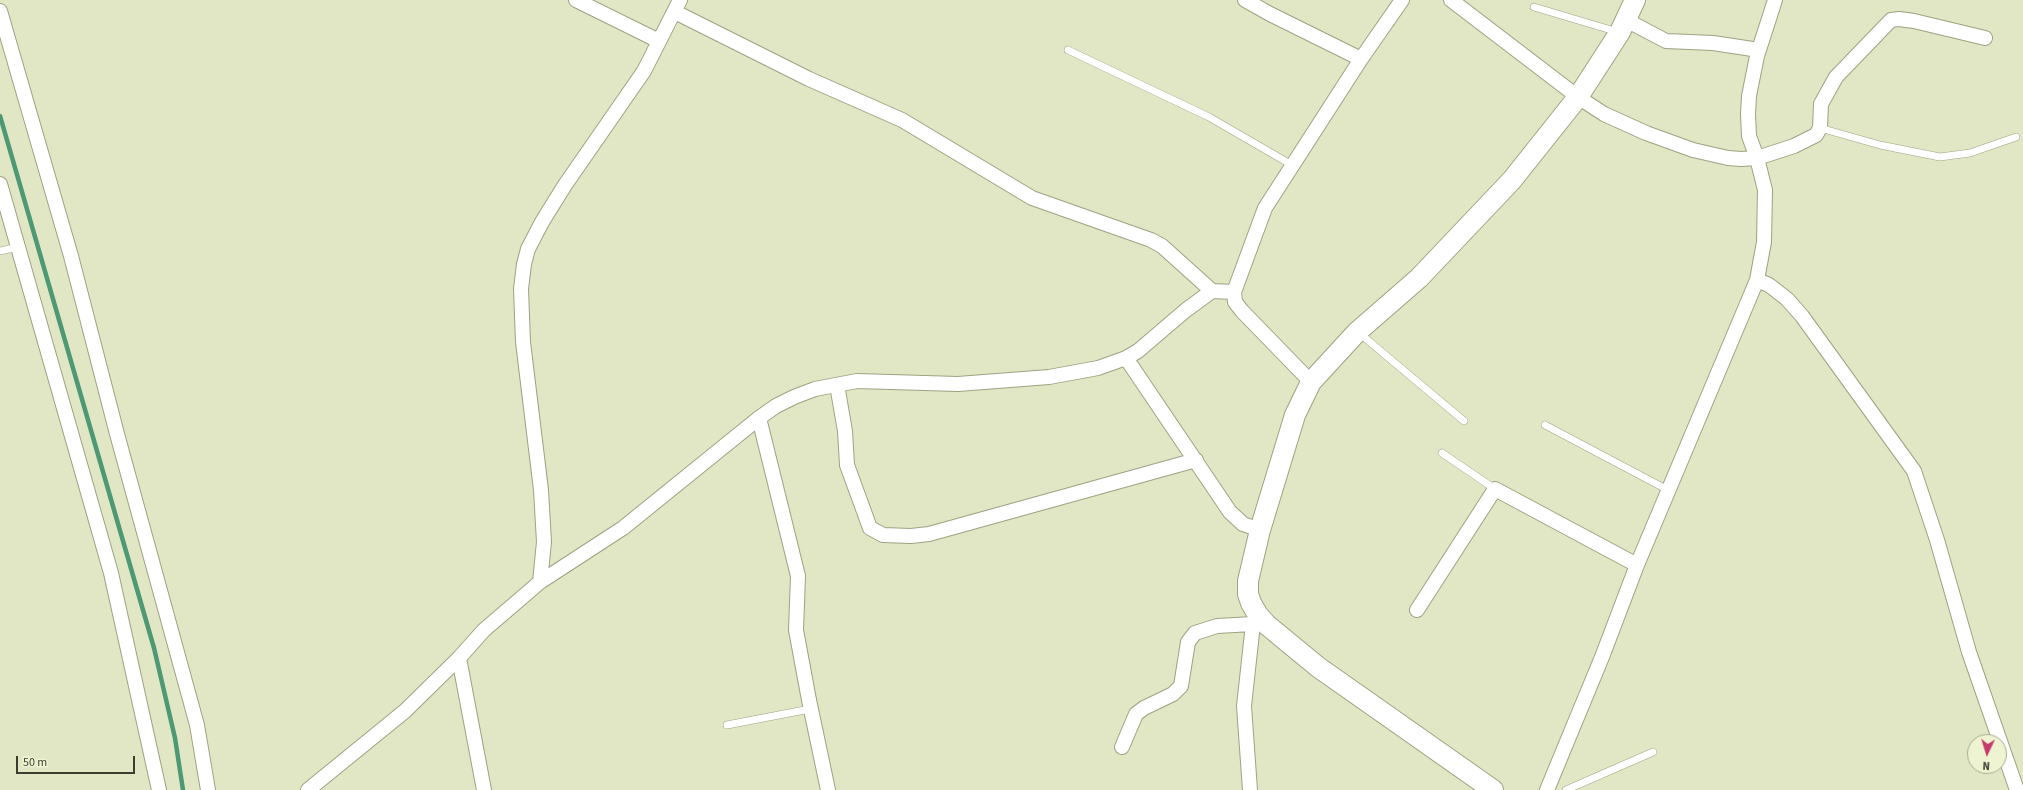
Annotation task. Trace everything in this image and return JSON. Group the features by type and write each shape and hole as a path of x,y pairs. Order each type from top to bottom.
{"street":[{"path":"576,0 659,41"},
{"path":"1246,0 1270,14 1361,60"},
{"path":"1311,382 1238,306 1235,302 1234,292 1265,208 1361,60 1402,0"},
{"path":"1450,0 1578,97 1604,114 1646,133 1693,150 1728,158 1757,158 1807,140 1816,135 1820,128 1821,104 1836,77 1891,20 1899,19 1914,21 1985,38"},
{"path":"1250,790 1244,706 1247,665 1257,621 1248,592 1260,530 1295,415 1311,382 1357,332 1419,278 1512,180 1578,97 1623,26 1635,0"},
{"path":"1547,790 1599,664 1637,565 1757,280 1764,242 1764,184 1749,136 1748,114 1750,89 1759,50 1775,0"},
{"path":"540,582 544,542 541,490 523,342 521,289 524,264 528,249 542,222 565,185 644,71 678,6 809,79 902,120 1032,198 1151,240 1162,246 1212,291"},
{"path":"0,11 71,256 121,449 197,725 208,790"},
{"path":"1623,26 1666,41 1713,43 1759,50"},
{"path":"0,184 111,573 159,790"},
{"path":"1757,280 1769,285 1788,299 1802,316 1914,471 1937,540 1968,652 2017,790"},
{"path":"308,790 405,711 460,658 484,630 540,582 623,528 759,418 794,397 815,389 864,381 958,384 1026,379 1074,373 1098,368 1126,358 1138,351 1186,310 1212,291 1234,292"},
{"path":"1126,358 1233,515 1243,524 1260,530"},
{"path":"836,385 845,431 847,465 870,528 883,535 904,536 929,534 1196,460"},
{"path":"759,418 798,576 796,630 810,709 828,790"},
{"path":"1417,610 1495,489 1637,565"},
{"path":"1122,746 1134,718 1139,711 1173,694 1180,686 1188,642 1195,632 1218,626 1257,621 1318,667 1493,790"},
{"path":"460,658 484,790"}],"lane":[{"path":"1534,7 1623,26"},
{"path":"1068,50 1209,117 1292,165"},
{"path":"1820,128 1880,145 1940,156 1970,153 2016,137"},
{"path":"0,251 18,247"},
{"path":"1357,332 1464,421"},
{"path":"1545,425 1668,490"},
{"path":"1442,453 1495,489"},
{"path":"727,726 810,709"},
{"path":"1566,790 1653,752"}],"waterway":[{"path":"0,116 154,648 175,738 183,790"}]}
